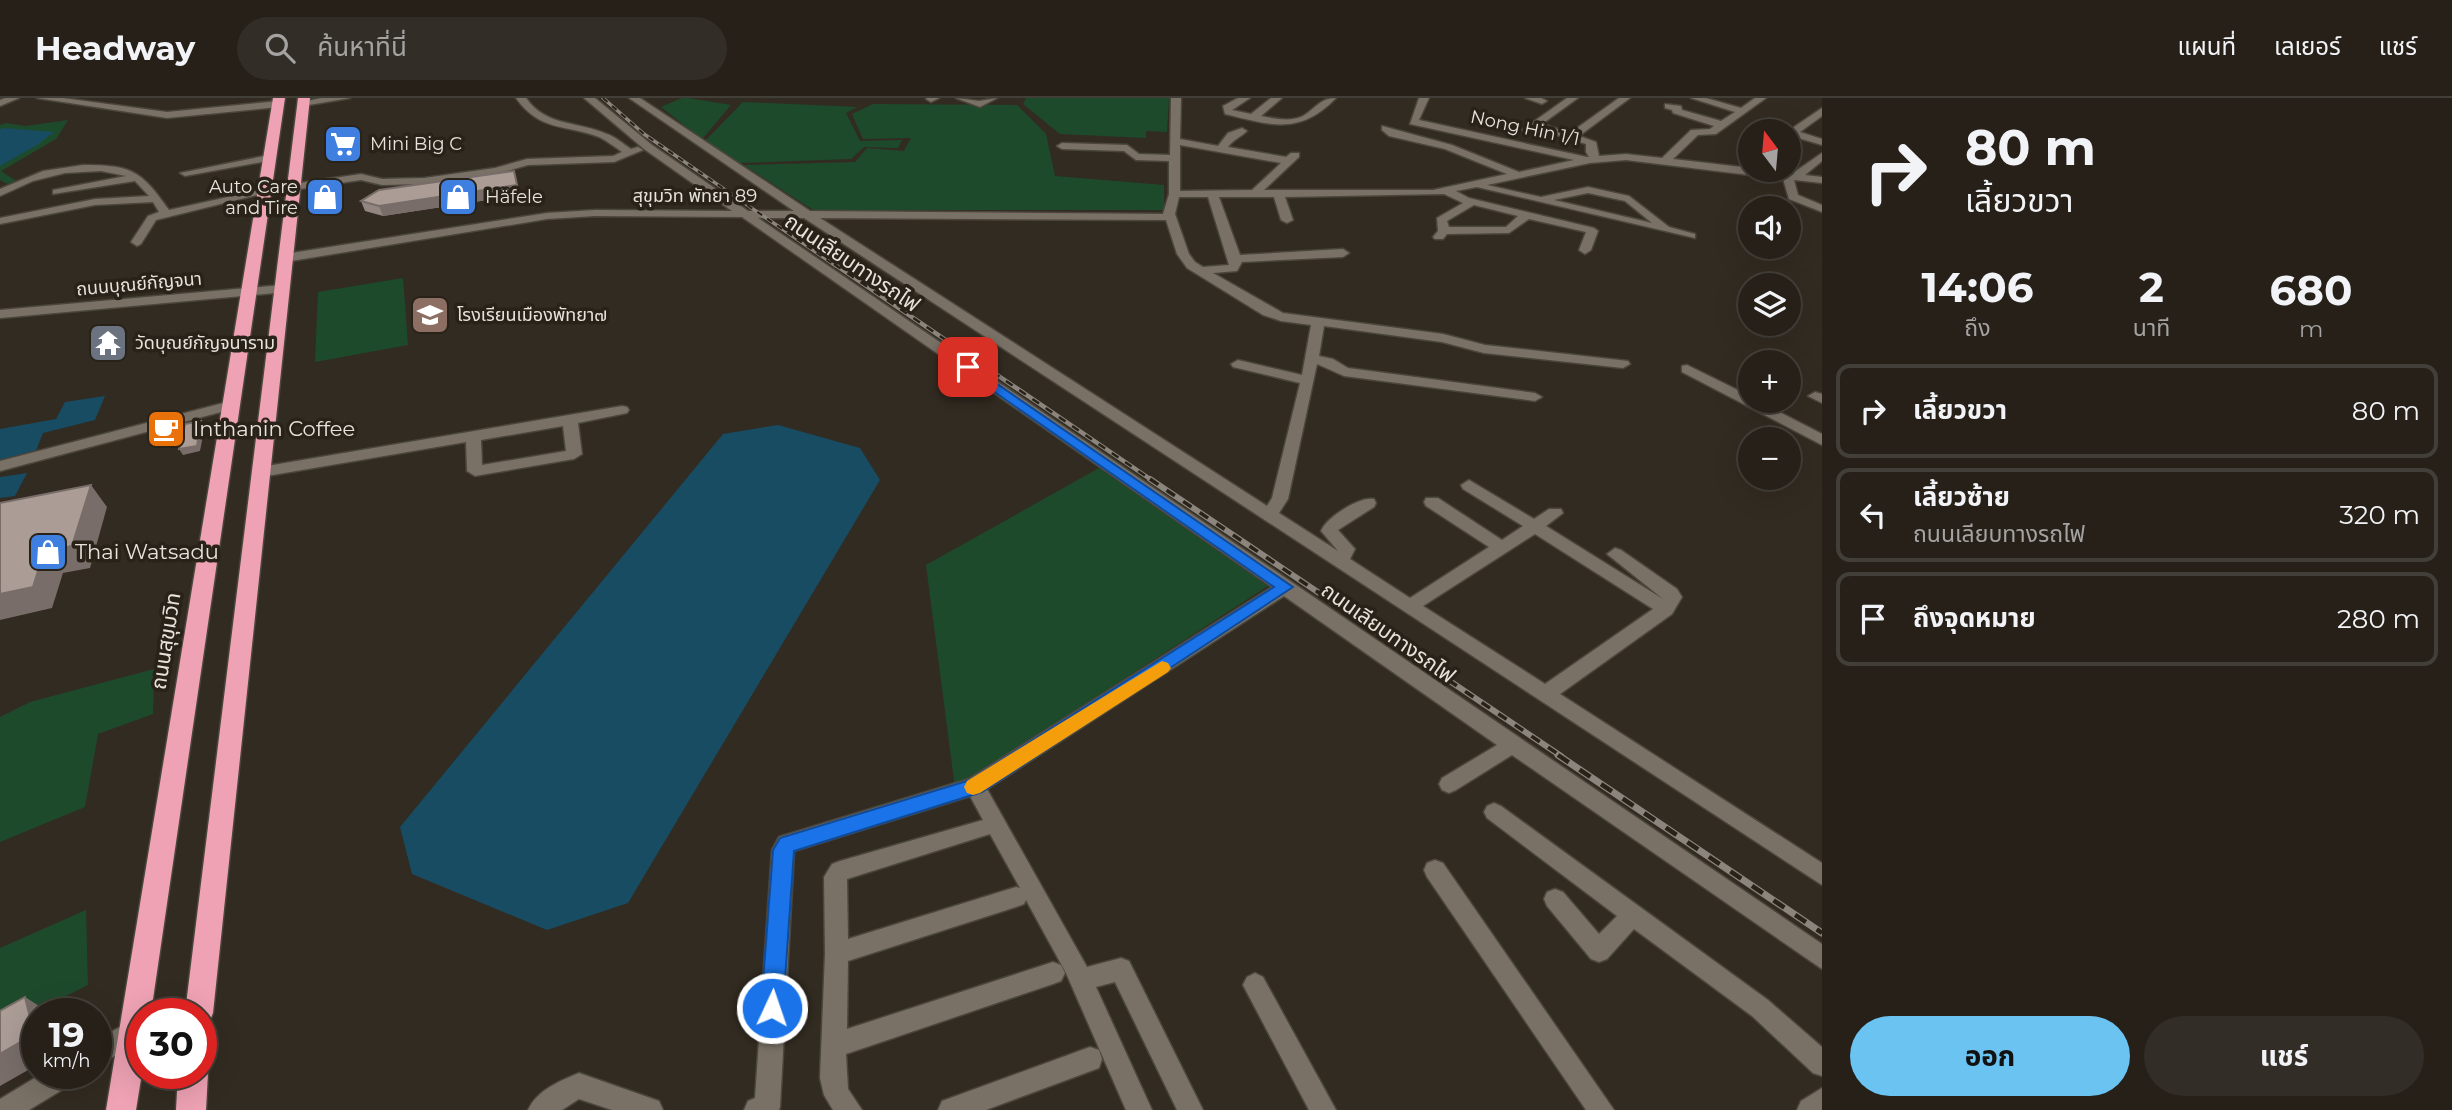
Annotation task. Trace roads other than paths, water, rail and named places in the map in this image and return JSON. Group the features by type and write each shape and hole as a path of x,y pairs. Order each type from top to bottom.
{"highway":[{"path":"201,998 303,100"},
{"name":"ถนนสุขุมวิท","path":"138,998 278,101"},
{"name":"ถนนสุขุมวิท","path":"121,1110 126,1078"},
{"path":"191,1110 192,1089"}],"street":[{"path":"0,103 14,98"},
{"path":"42,98 167,115 278,101"},
{"path":"303,100 345,98"},
{"path":"521,98 526,107 543,121 603,136 630,153"},
{"name":"ถนนเลียบทางรถไฟ","path":"589,98 648,147 1822,958"},
{"path":"638,102 660,98"},
{"path":"961,98 980,104 992,98"},
{"path":"1176,98 1174,194 1170,215 1183,254 1200,271 1268,312 1318,323 1443,338 1484,349 1623,364"},
{"path":"1224,98 1243,100"},
{"path":"1253,117 1277,98"},
{"path":"1243,100 1226,108 1228,112 1277,122 1304,119 1331,98"},
{"name":"Nong Hin 1/1","path":"1424,98 1412,120 1592,155"},
{"path":"1530,98 1542,100"},
{"path":"1573,98 1529,128 1568,139 1592,155"},
{"path":"1568,139 1625,98"},
{"path":"1696,98 1742,111"},
{"path":"1664,162 1695,132 1712,132 1758,98"},
{"name":"ถนนเลียบทางรถไฟ","path":"638,102 1822,875"},
{"path":"1668,106 1722,125"},
{"path":"1822,111 1792,133 1822,142"},
{"path":"1806,122 1822,127"},
{"path":"1385,128 1393,134 1459,151 1520,176"},
{"path":"1222,149 1232,135 1242,131"},
{"path":"1592,155 1602,138"},
{"path":"1174,141 1292,158 1253,195"},
{"path":"1062,146 1126,148 1136,157"},
{"path":"293,187 361,177 382,182 424,181 496,171 527,162 614,159 648,147"},
{"path":"1174,194 1396,195 1446,191 1520,176 1592,155 1738,169"},
{"path":"1801,170 1822,156"},
{"path":"1091,157 1174,158"},
{"path":"185,173 269,158"},
{"path":"0,193 29,179 89,166 136,177 147,185 166,214"},
{"path":"57,192 136,177"},
{"path":"1801,178 1822,180"},
{"path":"1792,182 1793,197 1822,209"},
{"path":"1479,186 1691,236"},
{"path":"1538,201 1588,190 1629,199 1667,230"},
{"path":"1446,191 1472,202 1591,231 1585,250"},
{"path":"137,242 152,218 264,192"},
{"path":"1213,195 1237,262"},
{"path":"1279,195 1287,220"},
{"path":"0,222 95,202 156,199"},
{"path":"1472,202 1443,218 1441,234 1508,230 1526,215"},
{"name":"สุขุมวิท พัทยา 89","path":"285,258 547,216 595,213 1170,215"},
{"path":"1237,262 1343,253"},
{"path":"1200,271 1233,268 1237,262"},
{"name":"ถนนบุณย์กัญจนา","path":"0,314 282,289"},
{"path":"1269,515 1280,499 1318,323"},
{"path":"1310,359 1328,362 1344,372 1535,397"},
{"path":"1238,364 1307,380"},
{"path":"1687,369 1822,440"},
{"path":"0,466 231,405"},
{"path":"261,472 622,410"},
{"path":"473,436 475,471 574,454 570,420"},
{"path":"1469,485 1666,608"},
{"path":"1432,502 1501,547"},
{"path":"1340,562 1348,549 1329,531 1330,527 1368,503"},
{"path":"1409,607 1555,513"},
{"path":"1544,695 1666,608 1673,597 1615,554"},
{"path":"757,1110 767,1107 783,850 795,840 975,786 1285,587"},
{"path":"1449,784 1513,745"},
{"path":"975,786 1080,980 1139,1110"},
{"path":"1494,812 1760,1008 1822,1064"},
{"path":"849,1110 837,1095 833,1078 835,877 840,871 982,829"},
{"path":"1435,870 1601,1110"},
{"path":"836,954 1016,897"},
{"path":"1555,899 1600,951 1633,914"},
{"path":"1080,980 1121,969 1190,1110"},
{"path":"833,1046 1053,972"},
{"path":"1255,985 1323,1110"},
{"path":"951,1110 1090,1059"},
{"path":"541,1110 564,1092 579,1086 650,1110"},
{"path":"5,1110 40,1089"},
{"path":"1810,1110 1822,1101"}],"water":[{"path":"3,128 54,132 0,166 0,130"},
{"path":"105,396 95,420 43,433 35,453 0,460 0,429 56,419 65,402"},
{"path":"778,425 860,448 880,480 628,903 547,930 412,874 400,827 723,434"},
{"path":"27,473 15,496 0,498 0,477"}],"railway":[{"path":"603,98 644,134 836,266"},
{"path":"834,264 1153,481"},
{"path":"1150,479 1561,756"},
{"path":"1558,755 1822,933"}],"place":[{"name":"Mini Big C","path":"343,144"},
{"name":"Auto Care and Tire","path":"325,197"},
{"name":"Häfele","path":"458,197"},
{"name":"โรงเรียนเมืองพัทยา๗","path":"430,315"},
{"name":"วัดบุณย์กัญจนาราม","path":"108,343"},
{"name":"Inthanin Coffee","path":"166,429"},
{"name":"Thai Watsadu","path":"48,552"}]}
